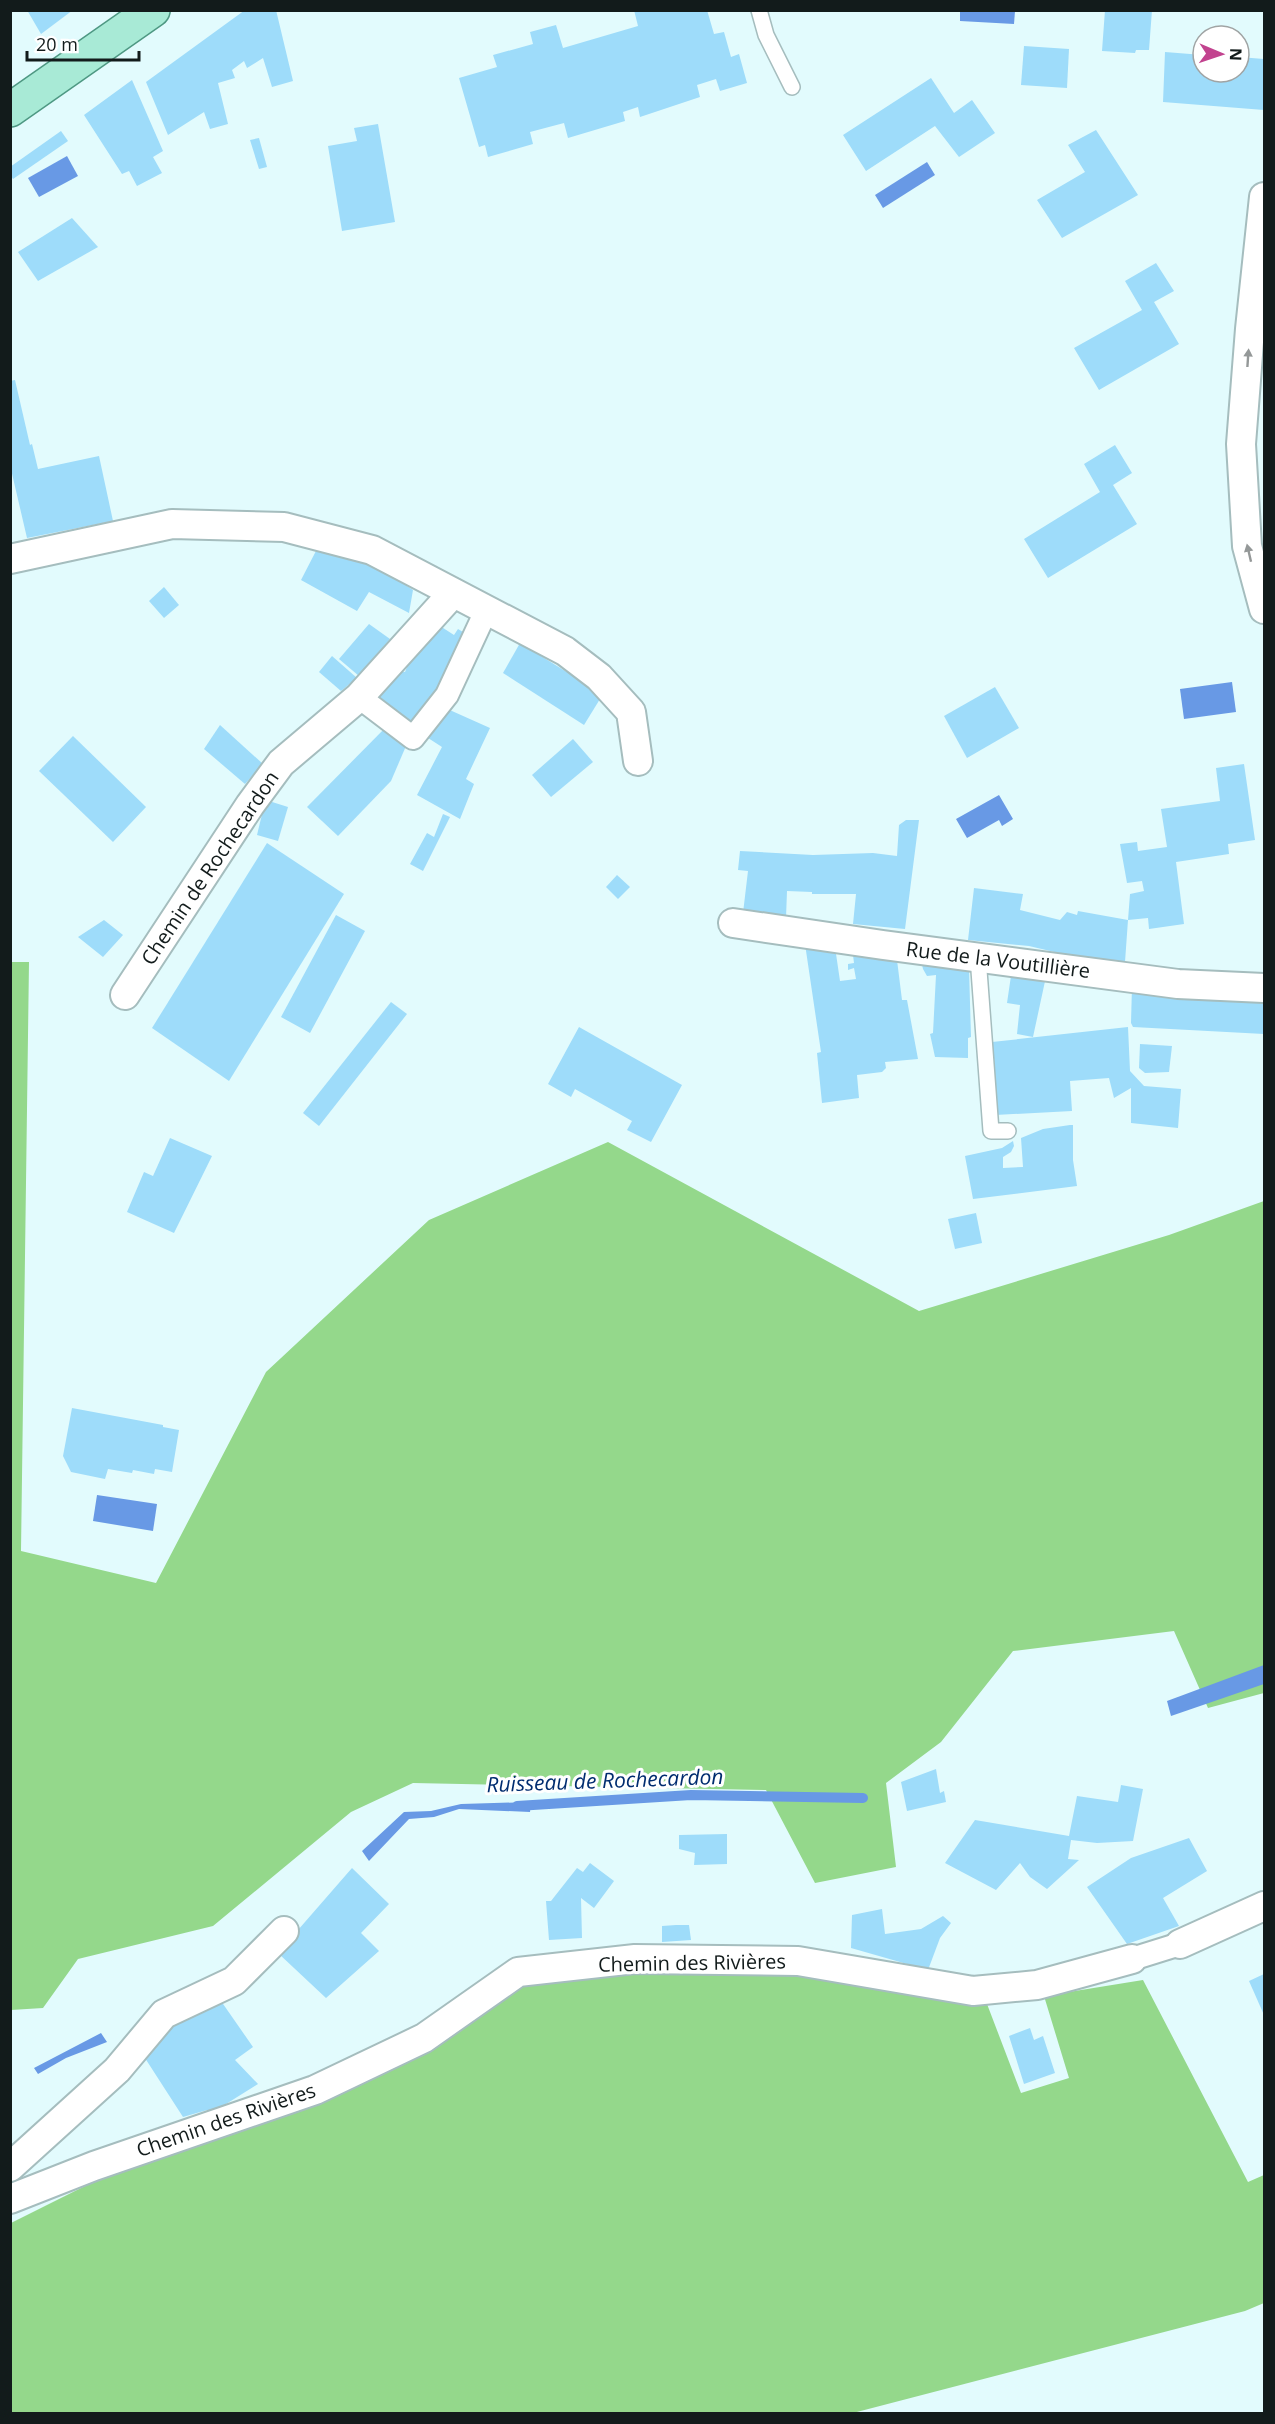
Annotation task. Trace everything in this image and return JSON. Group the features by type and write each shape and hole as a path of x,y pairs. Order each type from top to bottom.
{"main road":[{"path":"10,110 153,10"}],"street":[{"path":"1264,197 1241,444 1247,546 1264,609"},
{"path":"10,559 172,524 284,527 372,550 565,651 599,677 631,712 638,761"},
{"name":"Chemin de Rochecardon","path":"125,995 250,804 281,763 359,697 453,593"},
{"path":"359,697 413,738 447,695 486,611"},
{"name":"Rue de la Voutillière","path":"733,923 1178,984 1264,988"},
{"name":"Chemin des Rivières","path":"10,2199 94,2166 315,2090 424,2038 518,1972 635,1959 798,1961 974,1990 1037,1985 1180,1944 1264,1906"},
{"path":"10,2167 117,2070 164,2014 234,1981 284,1931"}],"lane":[{"path":"759,10 766,35 792,87"},
{"path":"978,957 991,1131 1008,1131"}],"green space":[{"path":"10,962 29,962 21,1551 156,1583 266,1372 429,1220 608,1142 919,1311 1169,1235 1264,1201 1264,1693 1208,1708 1174,1631 1013,1651 941,1742 886,1783 896,1867 815,1883 766,1790 413,1783 351,1812 213,1926 78,1959 43,2008 11,2010"},
{"path":"635,1971 785,1974 987,2004 1021,2093 1069,2078 1044,1996 1143,1980 1248,2182 1264,2175 1264,2303 1245,2311 853,2413 11,2414 11,2223 103,2177 525,1984"}],"water":[{"path":"960,11 1015,11 1014,24 960,21"},
{"path":"67,156 78,176 39,197 28,178"},
{"path":"927,162 935,175 883,208 875,195"},
{"path":"1232,682 1236,712 1184,719 1180,689"},
{"path":"999,795 1013,819 1002,826 999,820 967,838 956,819"},
{"path":"97,1495 157,1504 153,1531 93,1521"},
{"path":"1264,1665 1264,1684 1171,1716 1167,1701"},
{"path":"531,1802 530,1812 459,1809 434,1817 409,1819 369,1861 362,1851 404,1812 431,1811 461,1804"},
{"path":"101,2033 107,2042 66,2058 38,2074 34,2068"}],"building":[{"path":"27,10 73,10 41,34"},
{"path":"245,10 276,10 293,81 272,87 263,58 247,68 244,61 232,70 235,78 218,83 228,124 210,129 204,112 168,135 146,82"},
{"path":"634,10 707,10 714,34 724,32 731,57 739,54 747,83 720,91 716,79 697,85 700,97 640,117 638,107 623,112 625,121 568,138 564,123 530,132 533,144 488,157 485,145 479,147 459,78 497,67 493,55 533,44 530,32 556,25 563,48 638,26"},
{"path":"1105,10 1152,10 1149,50 1136,50 1135,53 1102,51"},
{"path":"1024,46 1069,49 1067,88 1021,85"},
{"path":"1165,52 1191,54 1191,84 1251,84 1251,58 1264,59 1264,110 1163,102"},
{"path":"931,78 954,113 972,100 995,133 959,157 935,126 866,171 843,135"},
{"path":"132,80 163,151 153,157 162,173 137,186 129,171 122,174 84,115"},
{"path":"378,124 395,222 342,231 328,146 357,141 354,128"},
{"path":"1096,130 1138,195 1062,238 1037,200 1085,172 1068,145"},
{"path":"61,131 68,141 13,179 10,167"},
{"path":"259,138 267,167 259,169 250,140"},
{"path":"72,218 98,247 38,281 18,252"},
{"path":"1156,263 1174,291 1154,302 1179,344 1099,390 1074,348 1142,310 1125,281"},
{"path":"15,380 38,469 99,456 113,521 27,538 10,465 10,381"},
{"path":"1115,445 1132,473 1113,485 1137,524 1048,578 1024,539 1100,492 1084,464"},
{"path":"317,549 374,564 413,590 409,613 369,592 357,611 301,580"},
{"path":"164,587 179,605 164,618 149,601"},
{"path":"369,624 390,639 359,676 339,659"},
{"path":"440,626 454,635 458,629 468,635 442,681 416,721 411,724 378,696 400,671 405,672 410,659"},
{"path":"520,643 578,679 600,699 584,725 503,673"},
{"path":"332,656 357,678 341,691 319,672"},
{"path":"995,687 1019,728 967,758 944,716"},
{"path":"443,707 490,728 466,779 474,784 460,819 417,795 442,747 425,736"},
{"path":"390,723 409,739 391,781 338,836 307,807"},
{"path":"220,725 263,764 245,784 204,749"},
{"path":"73,736 146,807 113,842 39,771"},
{"path":"573,739 593,762 551,797 532,775"},
{"path":"1244,764 1255,840 1228,844 1229,854 1176,862 1184,924 1149,929 1148,918 1128,920 1130,894 1144,891 1142,881 1127,883 1120,844 1137,842 1138,851 1167,847 1161,809 1220,801 1216,768"},
{"path":"269,801 288,807 278,841 257,835 264,806"},
{"path":"443,814 450,817 423,871 410,864 427,833 434,837"},
{"path":"906,820 919,820 905,929 853,924 856,894 812,894 812,892 787,891 786,918 743,913 748,871 738,870 740,851 813,855 873,853 897,856 899,825"},
{"path":"267,843 344,894 229,1081 152,1028"},
{"path":"617,875 630,887 618,899 606,887"},
{"path":"974,888 1023,894 1020,910 1060,920 1067,912 1077,915 1078,911 1128,920 1125,962 1063,954 1029,946 968,940"},
{"path":"336,915 365,931 310,1033 281,1017"},
{"path":"104,920 123,935 103,957 78,937"},
{"path":"805,944 835,947 840,981 856,979 854,968 848,970 848,964 854,963 853,955 896,952 902,1000 907,1000 918,1059 885,1062 886,1068 882,1072 857,1075 859,1098 822,1103 817,1053 821,1052"},
{"path":"921,960 969,968 971,1037 968,1038 968,1058 935,1057 930,1034 933,1033 936,975 927,976"},
{"path":"1012,969 1047,972 1033,1037 1017,1034 1020,1005 1007,1003"},
{"path":"1132,986 1264,998 1264,1034 1133,1027 1131,1023"},
{"path":"391,1002 407,1014 319,1126 303,1113"},
{"path":"579,1027 682,1085 651,1142 627,1130 632,1121 575,1089 571,1097 548,1084"},
{"path":"1128,1027 1130,1071 1144,1086 1181,1089 1178,1128 1131,1123 1131,1088 1114,1098 1109,1078 1070,1081 1072,1111 995,1115 992,1042"},
{"path":"1140,1044 1172,1046 1169,1072 1145,1073 1139,1068"},
{"path":"1073,1125 1073,1160 1077,1186 973,1199 965,1156 1002,1148 1013,1141 1014,1146 1011,1152 1003,1157 1003,1168 1023,1167 1021,1138 1043,1129"},
{"path":"170,1138 212,1156 174,1233 127,1212 144,1172 153,1176"},
{"path":"976,1213 982,1243 955,1249 948,1219"},
{"path":"72,1408 179,1430 172,1472 155,1469 154,1474 133,1470 132,1473 108,1469 105,1479 71,1472 63,1456"},
{"path":"936,1769 940,1793 944,1791 946,1802 907,1811 901,1782"},
{"path":"1121,1785 1143,1789 1133,1841 1097,1843 1071,1840 1068,1859 1079,1860 1047,1889 1030,1877 1020,1863 996,1890 945,1863 975,1820 1069,1836 1077,1796 1118,1802"},
{"path":"727,1834 727,1864 694,1865 695,1853 679,1849 679,1835"},
{"path":"1189,1838 1207,1871 1163,1898 1179,1926 1127,1944 1087,1887 1131,1858"},
{"path":"590,1863 614,1881 594,1908 581,1898 582,1938 549,1940 546,1901 551,1901 577,1868 583,1872"},
{"path":"352,1868 389,1904 361,1933 379,1951 326,1998 278,1953"},
{"path":"882,1909 885,1934 921,1929 943,1916 951,1923 940,1938 928,1970 851,1948 852,1915"},
{"path":"689,1925 691,1940 662,1942 662,1926"},
{"path":"1264,1974 1264,2015 1249,1981"},
{"path":"221,2001 253,2047 235,2060 258,2084 210,2114 207,2110 183,2117 143,2055 177,2021"},
{"path":"1030,2028 1034,2040 1043,2036 1055,2073 1024,2084 1009,2036"}],"waterway":[{"name":"Ruisseau de Rochecardon","path":"517,1806 691,1795 863,1798"}]}
